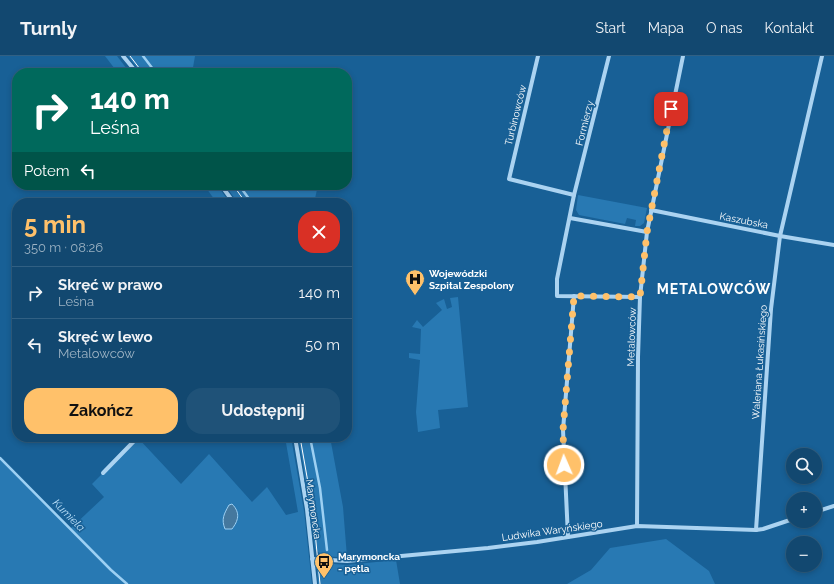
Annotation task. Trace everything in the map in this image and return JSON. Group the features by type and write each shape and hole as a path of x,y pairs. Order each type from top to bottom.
{"street":[{"path":"124,56 132,68"},
{"name":"Turbinowców","path":"538,56 509,179 574,195"},
{"name":"Formierzy","path":"574,195 609,56"},
{"name":"Metalowców","path":"637,526 638,357 640,297 647,232 682,56"},
{"name":"Waleriana Łukasińskiego","path":"756,530 771,309 780,236 822,56"},
{"path":"574,195 557,279 557,296 640,297"},
{"name":"Kaszubska","path":"651,210 780,236 834,245"},
{"path":"570,218 647,232"},
{"path":"568,537 563,430 574,296"},
{"path":"103,473 133,442"},
{"name":"Marymoncka","path":"296,442 307,509 315,584"},
{"path":"822,510 834,506"},
{"name":"Ludwika Waryńskiego","path":"312,559 347,561 531,543 637,526 756,530 786,521"}],"shaded area":[{"path":"105,56 117,56 126,68 114,68"},
{"path":"128,56 195,56 193,68 137,68"},
{"path":"208,190 221,190 226,198 213,198"},
{"path":"229,190 317,190 315,198 234,198"},
{"path":"578,195 647,208 644,223 640,226 635,226 636,220 627,218 625,224 579,215 576,210"},
{"path":"458,297 468,407 438,410 440,428 418,432 416,412 420,360 409,358 409,353 420,354 421,329 412,327 417,320 423,327 442,310 436,303 444,299 447,309 452,307 450,298"},
{"path":"134,442 142,442 181,484 209,454 252,502 267,487 286,515 298,512 286,442 292,442 304,511 312,584 0,584 0,458 70,529 104,497 92,484"},
{"path":"299,442 331,442 343,507 347,557 334,557 322,554 315,549"},
{"path":"232,504 237,511 238,517 232,529 225,529 223,522 224,517 229,505"},
{"path":"666,539 709,571 715,584 567,584 591,570 610,548"},
{"path":"396,560 400,584 318,584 317,569 322,563 347,565"}],"waterway":[{"path":"143,56 152,68"},
{"path":"243,190 248,198"},
{"path":"311,442 320,488 327,550"},
{"name":"Kumiela","path":"0,458 111,570 127,584"}],"tram line":[{"path":"130,56 139,68"},
{"path":"237,190 242,198"},
{"path":"301,442 313,511 320,584"}],"place":[{"name":"Wojewódzki Szpital Zespolony","path":"415,296"},
{"name":"Marymoncka - pętla","path":"324,579"}],"district":[{"name":"METALOWCÓW","path":"714,289"}],"route":[{"path":"564,465 563,430 574,296 640,297 647,232 671,109"}]}
